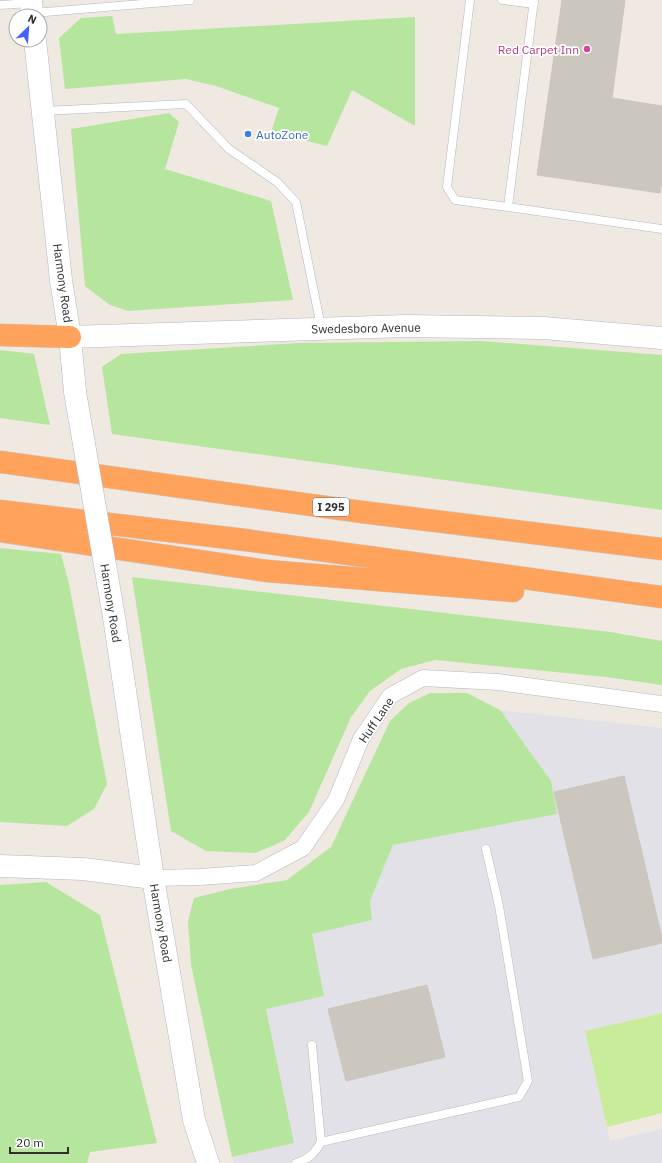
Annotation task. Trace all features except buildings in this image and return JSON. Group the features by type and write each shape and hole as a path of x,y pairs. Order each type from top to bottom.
{"highway":[{"path":"0,335 70,337"},
{"name":"I 295","path":"0,462 354,511 662,549"},
{"path":"0,511 245,540 662,598"},
{"path":"0,530 268,571 662,603"}],"main road":[{"name":"Harmony Road","path":"36,48 59,265 70,337 75,392 114,617 153,878 194,1120 208,1163"},
{"name":"Swedesboro Avenue","path":"70,337 405,326 542,328 662,338"},
{"path":"0,866 83,869 153,878"}],"street":[{"name":"Huff Lane","path":"153,878 200,877 256,873 303,848 336,800 361,739 390,696 423,678 498,682 662,704"}],"lane":[{"path":"0,5 31,8 190,0"},
{"path":"470,0 447,187 455,200 662,229"},
{"path":"502,0 534,2 508,207"},
{"path":"42,112 186,104 229,149 277,182 296,202 321,329"},
{"path":"321,1142 519,1097 528,1081 499,906 486,849"},
{"path":"296,1163 305,1160 315,1152 321,1142 312,1045"}],"shaded area":[{"path":"500,710 662,728 662,1013 585,1031 610,1141 662,1129 662,1163 234,1163 232,1157 294,1143 266,1008 324,996 312,934 372,920 370,901 393,845 557,814 551,781"}],"green space":[{"path":"112,16 116,34 415,17 415,126 352,90 327,146 271,132 279,108 216,86 186,79 65,89 59,38 81,18"},
{"path":"169,113 179,122 165,169 271,201 293,300 128,311 110,305 85,286 71,129"},
{"path":"481,341 662,355 662,510 112,434 102,367 121,354 299,343"},
{"path":"0,350 34,354 50,425 0,418"},
{"path":"0,548 61,554 69,584 107,784 94,809 67,826 0,822"},
{"path":"132,577 610,632 662,641 662,685 606,677 435,660 401,669 370,691 351,717 309,812 284,841 255,853 206,851 171,831"},
{"path":"430,693 467,693 500,710 551,781 557,814 393,845 370,901 372,920 312,934 324,996 266,1009 294,1143 232,1157 191,965 188,921 194,898 230,889 287,880 331,847 390,721 409,703"},
{"path":"46,882 100,915 157,1143 90,1152 87,1163 0,1163 0,885"},
{"path":"662,1013 662,1113 607,1127 585,1031"}],"place":[{"name":"Red Carpet Inn","path":"587,49"},
{"name":"AutoZone","path":"248,134"}]}
